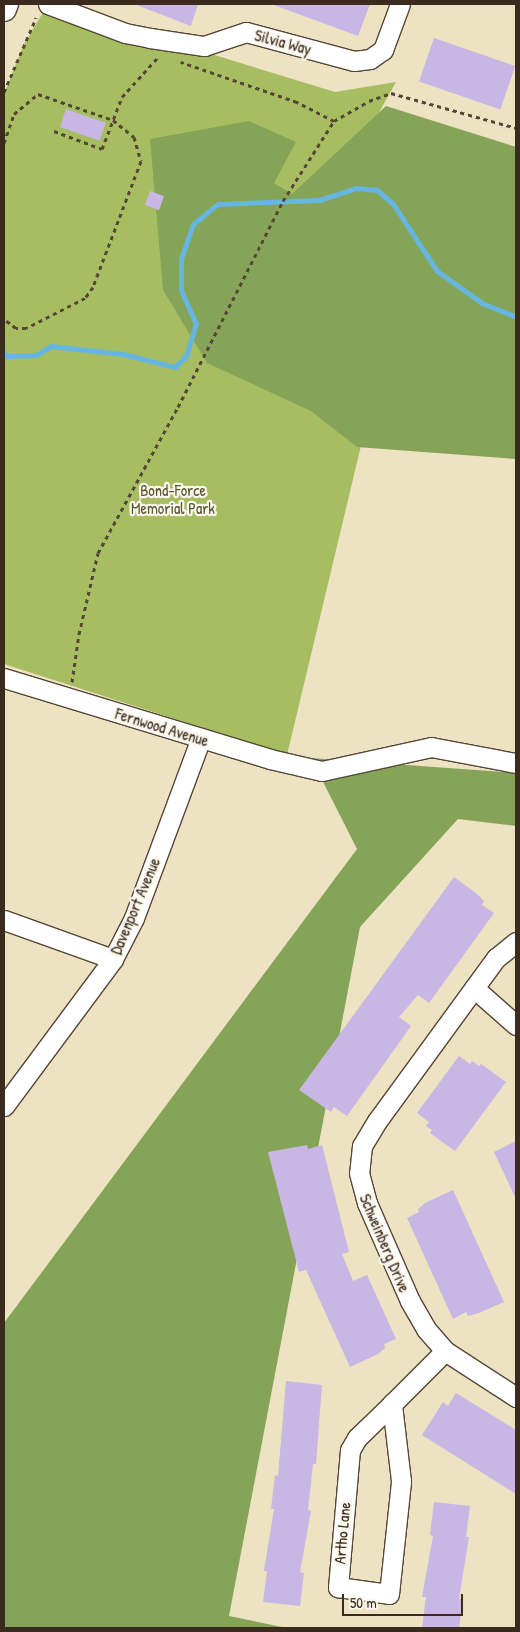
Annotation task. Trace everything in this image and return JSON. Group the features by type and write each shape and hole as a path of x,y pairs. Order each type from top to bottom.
{"main road":[{"path":"4,9 6,4"}],"street":[{"name":"Silvia Way","path":"48,4 125,32 150,38 204,46 246,32 354,61 370,59 383,50 400,4"},
{"name":"Fernwood Avenue","path":"4,678 201,738 322,771 431,747 516,763"},
{"name":"Davenport Avenue","path":"4,1106 113,959 134,918 201,738"},
{"path":"4,920 113,959"},
{"name":"Schweinberg Drive","path":"516,942 496,958 368,1134 360,1159 359,1173 367,1203 406,1292 426,1329 445,1351 516,1397"},
{"path":"474,988 516,1025"},
{"name":"Artho Lane","path":"392,1404 401,1481 389,1594 338,1587 350,1450 358,1438 392,1404 445,1351"}],"path":[{"path":"4,92 36,18"},
{"path":"54,131 102,149 122,97 160,55 169,58"},
{"path":"178,61 288,99 334,120"},
{"path":"71,692 79,634 98,553 182,399 283,201 334,120 369,101 391,93 516,128"},
{"path":"4,143 14,114 38,94 113,120 134,137 141,161 93,288 74,305 26,328 16,328 4,319"}],"green space":[{"name":"Bond-Force Memorial Park","path":"48,4 335,92 396,82 249,346 371,404 287,755 4,664 4,94 23,46"},
{"path":"386,106 516,147 516,459 357,447 311,411 207,363 163,290 150,139 249,121 296,142 274,183 292,194"},
{"path":"311,758 516,773 516,826 458,819 360,927 229,1616 287,1628 4,1628 4,1323 357,849"}],"building":[{"path":"134,4 198,4 191,26"},
{"path":"271,4 370,4 358,36"},
{"path":"434,38 515,66 500,109 419,81"},
{"path":"66,109 106,123 100,141 60,127"},
{"path":"150,191 164,196 159,210 145,205"},
{"path":"454,877 476,893 484,901 482,905 494,913 429,1003 418,995 399,1017 411,1026 347,1116 334,1107 331,1112 299,1090"},
{"path":"459,1056 470,1064 472,1061 479,1066 481,1064 506,1082 455,1151 430,1133 432,1130 426,1126 429,1122 417,1113"},
{"path":"516,1141 516,1199 494,1152"},
{"path":"307,1145 308,1149 322,1145 349,1252 342,1254 353,1281 367,1275 396,1339 384,1344 385,1348 378,1354 350,1367 306,1270 299,1272 268,1152"},
{"path":"453,1190 504,1302 468,1316 466,1312 453,1319 407,1218 419,1212 418,1209 425,1203"},
{"path":"286,1381 322,1385 316,1464 313,1464 308,1510 311,1511 300,1572 304,1573 300,1606 263,1602 267,1571 264,1571 274,1509 271,1509 275,1475 278,1476"},
{"path":"456,1393 516,1430 516,1494 422,1435 443,1402 448,1406"},
{"path":"434,1502 470,1506 466,1537 469,1537 459,1599 463,1599 459,1628 422,1628 426,1597 422,1597 433,1536 430,1535"}],"waterway":[{"path":"4,352 6,356 36,355 51,346 123,354 175,367 186,356 196,324 181,290 181,259 193,224 218,204 319,200 355,188 377,190 393,204 437,271 482,303 516,317"}]}
